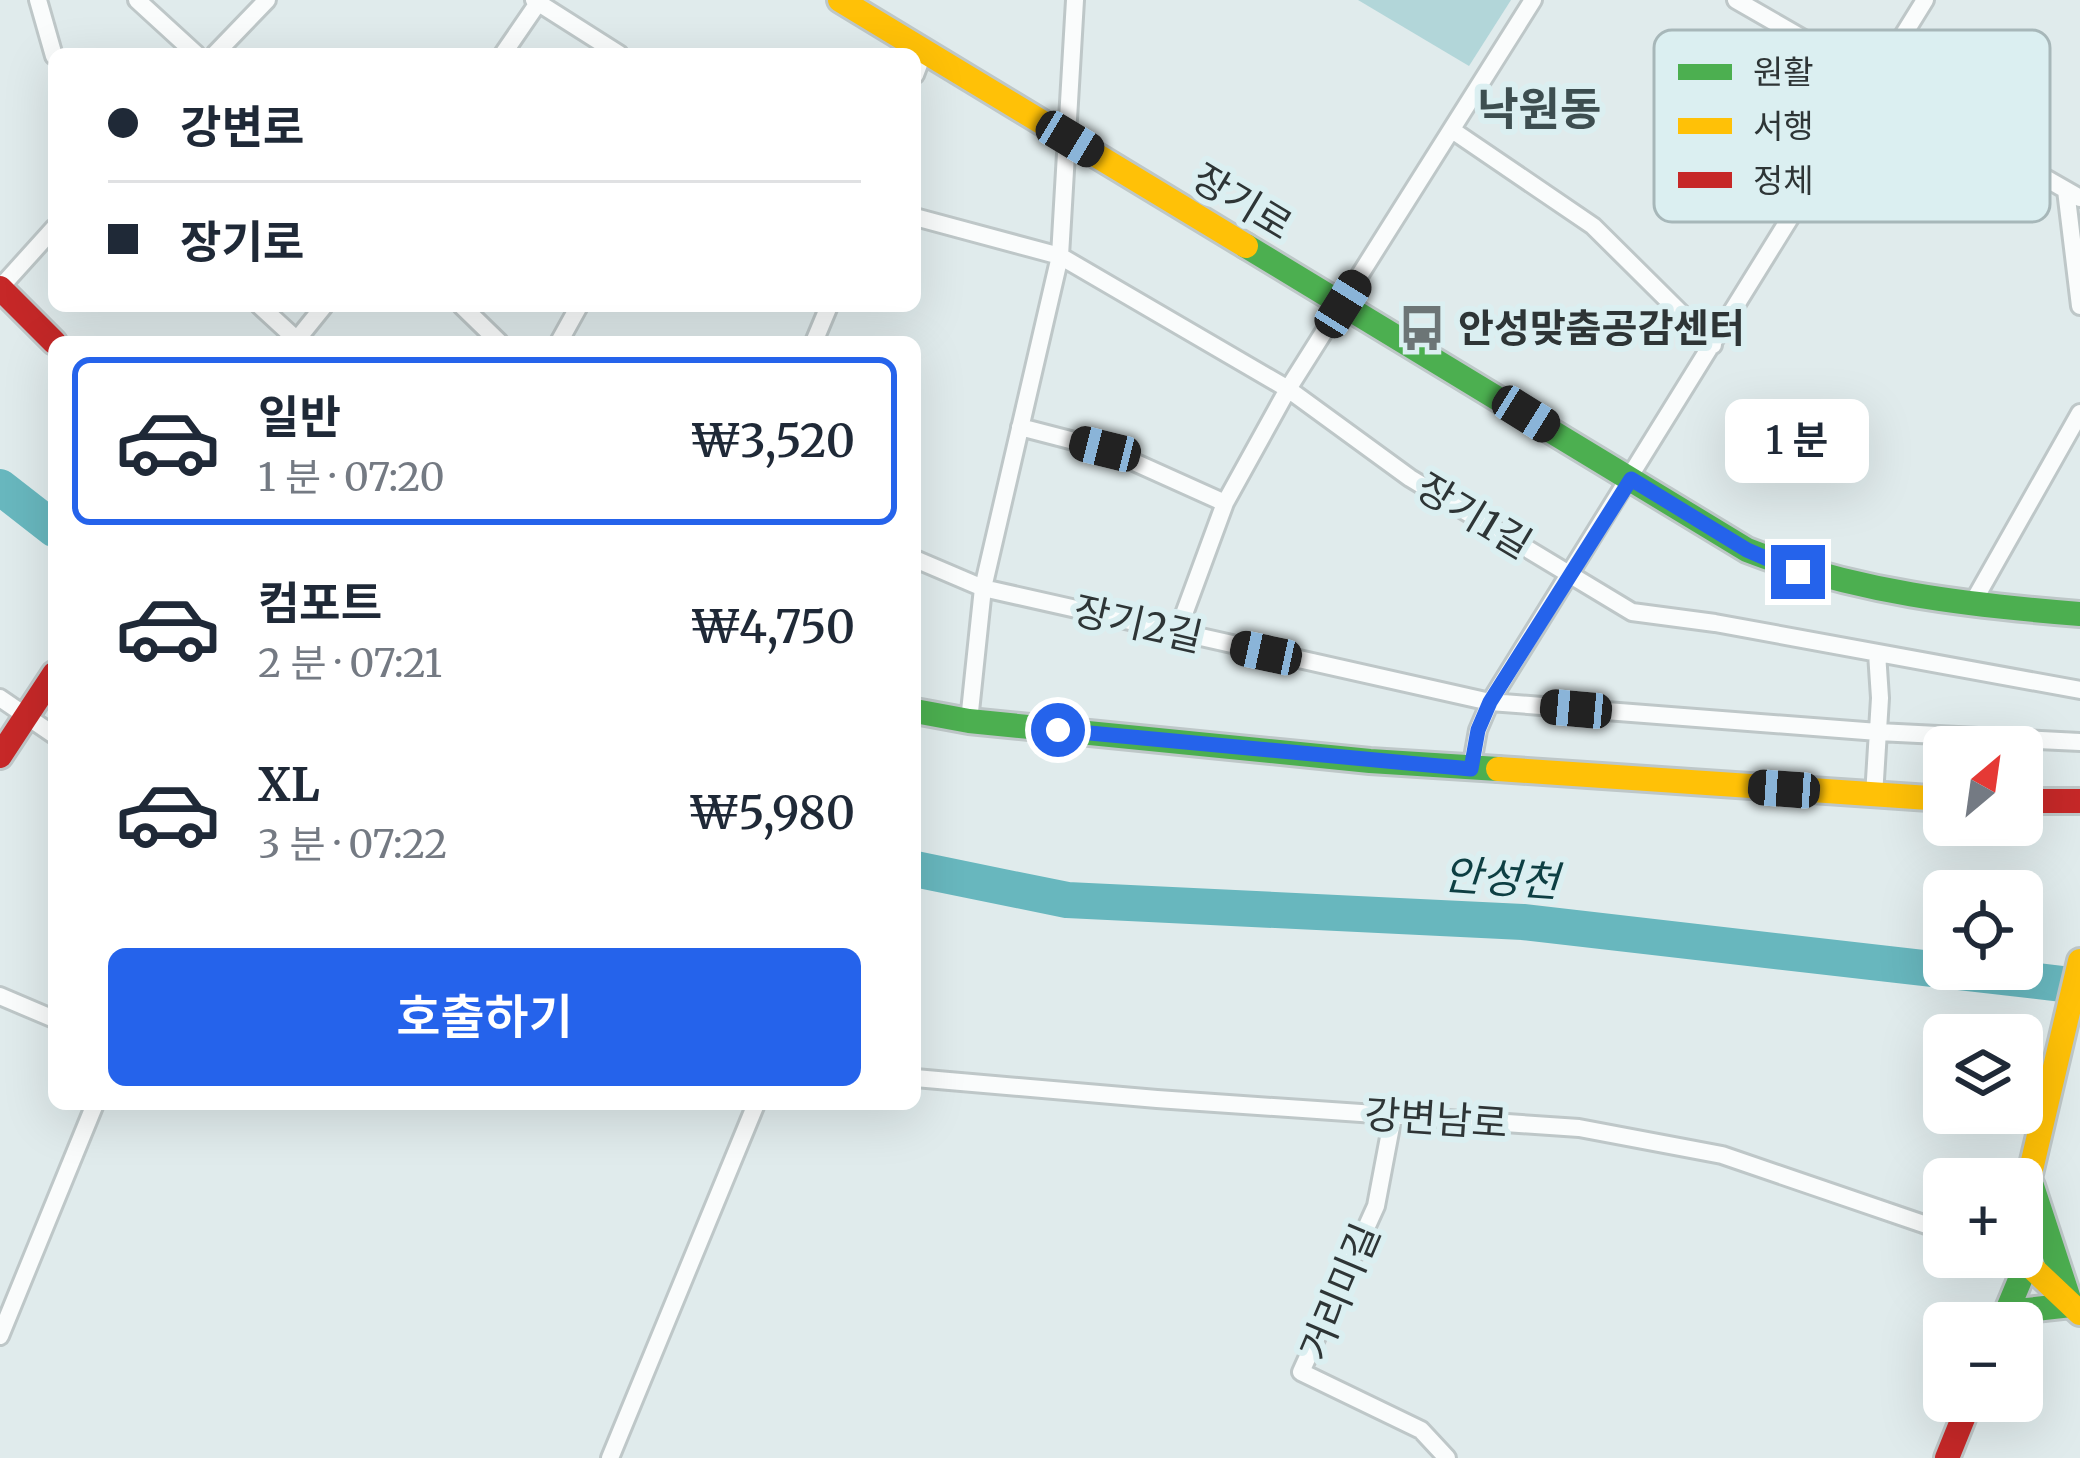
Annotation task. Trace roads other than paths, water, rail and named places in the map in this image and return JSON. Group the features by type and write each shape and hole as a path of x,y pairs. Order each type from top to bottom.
{"main road":[{"name":"장기로","path":"840,0 901,48"},
{"name":"장기로","path":"921,64 1070,139 1747,550 1798,572 1972,604 2080,614"},
{"path":"0,288 48,336"},
{"path":"0,756 48,682"},
{"path":"921,712 969,721 1471,769 1923,798"},
{"path":"2043,801 2080,801"},
{"path":"2034,1158 2080,961"},
{"path":"2043,1239 2076,1309"},
{"path":"2040,1278 2076,1309"},
{"path":"2043,1310 2076,1309"},
{"path":"1947,1458 1962,1422"}],"street":[{"path":"38,0 52,48"},
{"path":"137,0 189,48"},
{"path":"221,48 267,0"},
{"path":"969,721 983,588 1060,256 1075,0"},
{"path":"1177,634 1225,503 1288,389 1533,0"},
{"path":"1736,0 1786,30"},
{"path":"1906,30 1925,0"},
{"path":"507,48 537,1 610,48"},
{"path":"1451,130 1593,226 1713,345"},
{"path":"2073,194 2080,306"},
{"name":"장기1길","path":"921,219 1060,256 1288,389 1410,478 1632,612 2080,689"},
{"path":"1471,769 1478,730 1490,702 1788,222"},
{"path":"0,288 48,235"},
{"path":"266,312 291,336"},
{"path":"300,336 319,312"},
{"path":"468,312 493,336"},
{"path":"1972,604 2079,418"},
{"path":"1020,428 1105,449 1225,503"},
{"name":"장기2길","path":"921,562 983,588 1490,702 1878,732 2080,742"},
{"path":"1874,796 1877,653"},
{"path":"0,698 48,732"},
{"path":"0,996 48,1016"},
{"name":"강변남로","path":"921,1078 1579,1128 1722,1155 1923,1224"},
{"path":"0,1336 93,1110"},
{"path":"610,1458 754,1110"},
{"name":"거리미길","path":"1394,1116 1376,1206 1301,1372 1421,1430 1447,1458"}],"waterway":[{"name":"안성천","path":"0,487 48,524"},
{"name":"안성천","path":"921,870 1067,900 1523,922 2080,986"}],"place":[{"name":"안성맞춤공감센터","path":"1422,328"}],"district":[{"name":"낙원동","path":"1539,109"}]}
